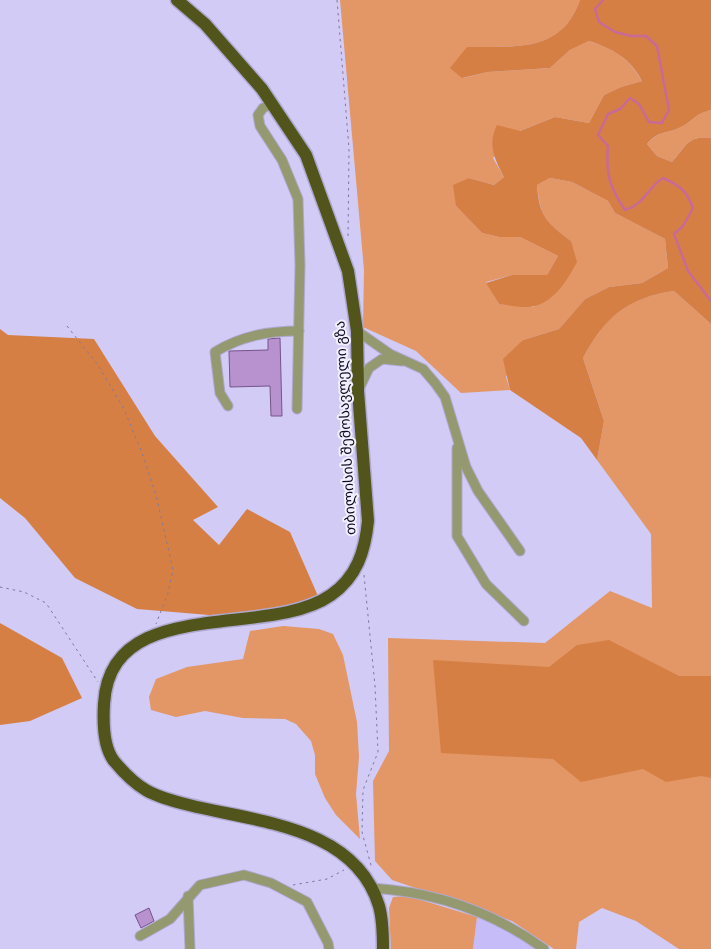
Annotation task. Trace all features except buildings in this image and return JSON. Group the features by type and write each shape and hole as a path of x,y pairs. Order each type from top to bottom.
{"highway":[{"name":"თბილისის შემოსავლელი გზა","path":"178,0 205,24 262,89 306,155 348,271 357,331 358,391 368,521 362,557 354,573 342,586 316,604 279,614 176,628 151,635 122,656 113,670 105,692 104,729 110,755 130,780 157,797 292,827 337,850 356,867 372,888 379,907 383,949"}],"street":[{"path":"272,104 263,108 258,115 260,126 282,160 290,184 298,199 300,265 297,409"},
{"path":"228,406 220,393 215,352 232,342 272,331 299,331"},
{"path":"357,331 390,354 423,369 445,397 466,467 478,492 520,551"},
{"path":"358,391 369,368 382,359 405,361 423,369"},
{"path":"457,437 457,536 486,584 524,621"},
{"path":"140,936 170,919 188,896 200,885 244,875 278,886 306,902 328,943 328,949"},
{"path":"372,888 408,890 487,915 508,925 544,949"},
{"path":"188,896 190,949"}],"path":[{"path":"337,0 349,149 348,246"},
{"path":"67,326 98,365 124,409 144,458 157,499 173,570 168,593 151,635"},
{"path":"362,557 375,686 378,752 364,790 362,832 372,868"},
{"path":"0,587 24,592 46,603 105,692"},
{"path":"278,886 328,879 340,871 356,867"}],"shaded area":[{"path":"340,0 580,0 572,17 561,30 548,38 518,46 467,47 463,78 488,72 550,68 570,50 589,41 620,55 642,81 621,87 604,95 589,123 555,117 520,131 493,158 504,177 494,185 469,178 456,206 482,233 499,237 520,237 558,256 547,275 512,275 486,282 499,304 534,307 571,241 550,224 542,212 537,185 550,178 572,182 608,201 615,213 665,239 668,268 642,283 609,287 585,299 559,329 523,340 506,377 510,390 461,393 416,351 363,327 364,270"},
{"path":"580,0 711,0 711,110 696,116 679,128 658,135 647,144 657,156 672,162 687,144 697,139 711,138 711,324 674,291 643,298 619,312 609,321 591,344 583,358 604,421 597,460 581,438 510,390 503,359 523,340 559,329 585,299 609,287 642,283 668,268 665,239 615,213 608,201 572,182 550,178 537,185 542,212 550,224 571,241 577,262 555,294 542,303 527,307 499,304 486,283 512,275 547,275 558,256 520,237 499,237 482,233 456,206 453,185 469,178 494,185 504,177 495,158 492,145 497,125 520,131 555,117 589,123 604,95 621,87 642,81 632,66 620,55 606,47 589,41 570,50 550,68 488,72 462,78 450,68 467,47 518,46 548,38 561,30 572,17"},
{"path":"711,110 711,138 692,140 672,162 657,156 647,144 659,135 679,128 696,116"},
{"path":"674,291 711,324 711,949 679,949 636,921 602,908 579,922 576,949 554,949 512,921 392,880 375,861 373,781 389,751 388,638 545,643 610,591 652,608 651,534 597,460 604,421 583,358 600,331 619,311 643,298"},
{"path":"0,329 8,335 94,339 155,436 218,507 193,520 219,545 247,509 290,532 318,596 288,613 209,615 137,609 75,578 25,518 0,498"},
{"path":"0,623 62,658 82,698 30,721 0,725"},
{"path":"283,626 319,629 333,634 343,655 357,722 359,757 356,794 360,839 336,815 325,798 315,774 315,755 311,741 296,724 285,719 243,718 205,711 176,717 151,710 149,697 156,679 187,667 243,659 250,631"},
{"path":"609,640 679,676 711,676 711,778 701,776 666,782 643,769 581,782 553,759 441,753 433,660 549,667 577,645"},
{"path":"408,896 477,917 473,949 391,949 389,908 393,897"},
{"path":"477,917 511,932 536,949 473,949"}],"waterway":[{"path":"603,0 595,9 599,22 615,32 631,36 646,36 657,46 669,110 662,123 649,122 639,104 630,98 620,109 608,114 598,135 608,146 608,173 612,187 625,210 637,204 663,178 674,183 685,193 693,208 683,226 674,234 688,271 711,301"}]}
